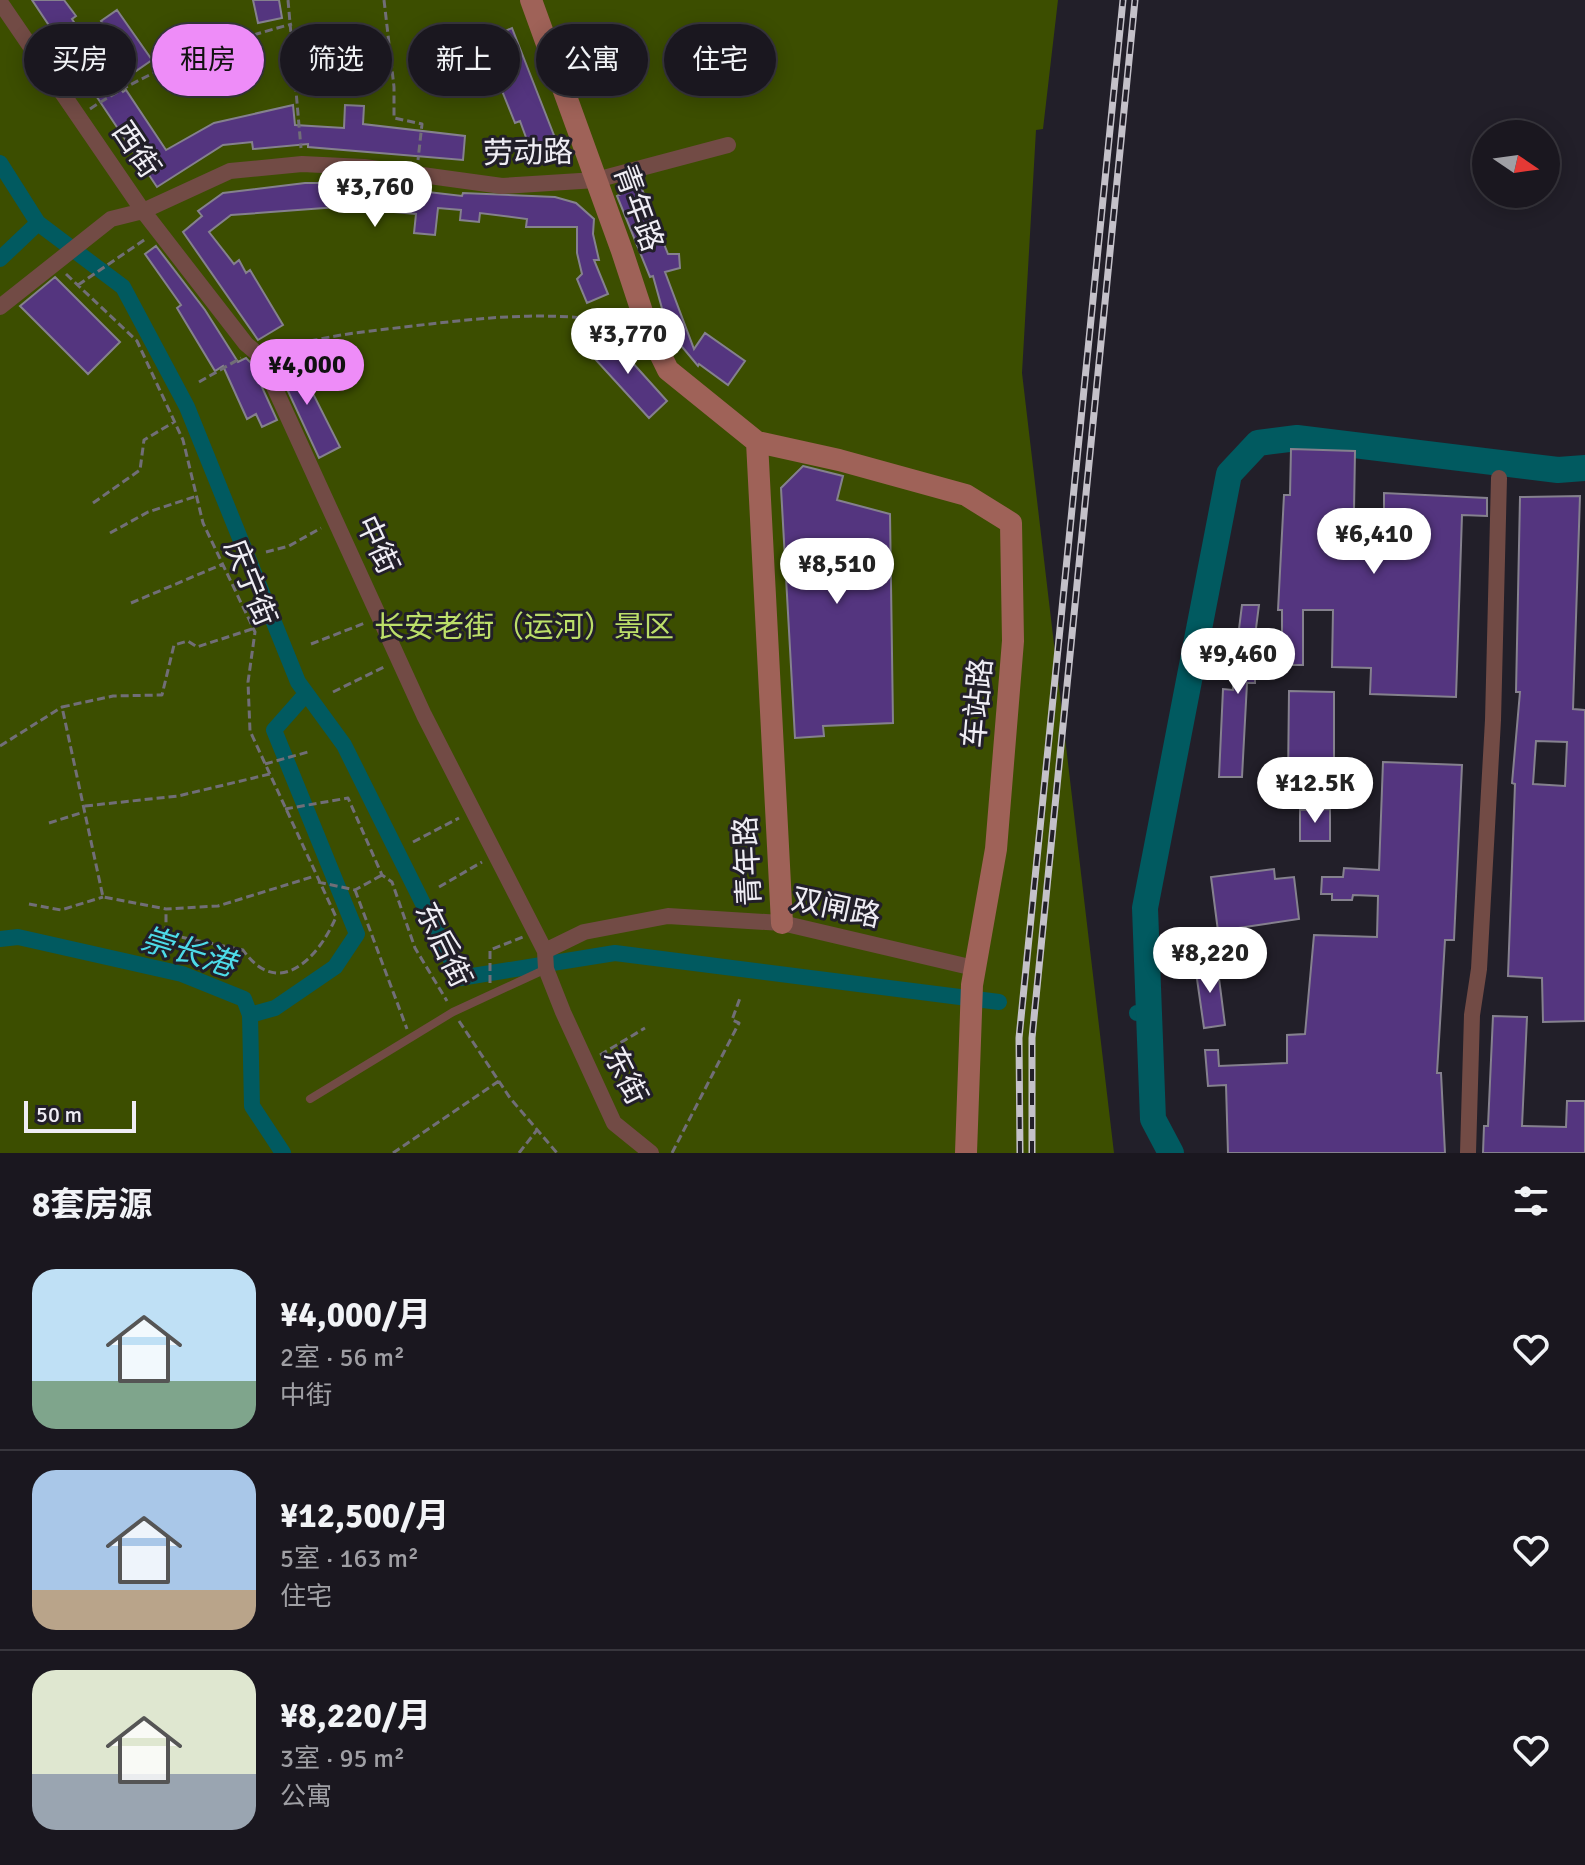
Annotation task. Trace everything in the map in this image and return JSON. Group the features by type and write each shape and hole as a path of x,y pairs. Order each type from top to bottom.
{"street":[{"name":"青年路","path":"531,0 647,327 668,370 757,442 782,923"},
{"name":"西街","path":"0,2 143,211"},
{"name":"劳动路","path":"0,307 111,219 143,211 230,171 302,164 417,174 502,186 596,180 728,145"},
{"name":"中街","path":"143,211 257,353 399,660 535,932 563,1012"},
{"name":"车站路","path":"757,442 839,460 966,495 1011,523 1012,657 996,849 973,976 966,1153"},
{"path":"1468,1153 1472,1015 1479,969 1493,720 1499,478"},
{"name":"双闸路","path":"545,960 584,932 668,916 782,923 973,976"},
{"name":"东街","path":"563,1012 614,1123 651,1153"}],"lane":[{"path":"310,1099 545,960"}],"path":[{"path":"288,0 292,24"},
{"path":"384,0 394,87 394,118 422,124 417,174"},
{"path":"80,117 146,76 240,38 280,27"},
{"path":"297,96 302,164"},
{"path":"78,285 138,245"},
{"name":"庆宁街","path":"56,263 137,341 183,440 203,523 253,628 248,682 250,731 336,917 329,934 308,963 289,972 271,972 252,963 243,950 166,934 166,909"},
{"path":"199,382 257,353 316,337 491,317 580,315 647,327"},
{"path":"93,503 140,470 144,440 174,422"},
{"path":"110,533 148,512 197,496"},
{"path":"266,552 289,546 335,520"},
{"path":"131,603 223,564"},
{"path":"311,644 379,617"},
{"path":"0,746 62,707 113,696 162,695 174,645 188,641 197,647 253,628"},
{"path":"333,692 399,660"},
{"path":"62,707 103,897"},
{"path":"266,764 308,752"},
{"path":"83,806 178,796 270,774"},
{"name":"东后街","path":"285,809 348,798 382,875 392,882 415,948 499,1081 555,1152"},
{"path":"49,823 84,812"},
{"path":"413,842 473,812"},
{"path":"439,887 495,854"},
{"path":"318,882 355,890 382,875"},
{"path":"29,904 61,910 103,897 166,909 218,906 315,876"},
{"path":"355,890 411,1038"},
{"path":"490,994 490,950 535,932"},
{"path":"672,1153 739,1023 732,1020 740,998"},
{"path":"586,1063 645,1028"},
{"path":"393,1153 499,1081"},
{"path":"519,1153 537,1130"}],"green space":[{"name":"长安老街（运河）景区","path":"0,0 1058,0 1043,129 1036,130 1022,373 1114,1153 0,1153"}],"building":[{"path":"32,0 64,0 76,16 72,19 75,24 48,24"},
{"path":"253,0 279,0 282,18 258,23"},
{"path":"117,10 127,24 103,24 101,21"},
{"path":"136,37 152,60 136,71"},
{"path":"520,48 536,96 557,143 554,153 535,162 520,121 515,123 504,96 520,96"},
{"path":"96,96 130,96 166,150 214,123 293,105 295,125 344,128 345,105 364,106 363,124 465,136 463,160 308,147 308,144 253,149 252,142 223,145 157,187"},
{"path":"305,183 351,183 462,196 463,193 555,197 576,203 594,219 593,234 599,260 594,260 608,294 587,303 577,279 582,274 577,253 577,227 526,227 527,219 480,213 479,222 460,220 461,210 438,208 435,235 414,233 416,214 338,207 231,215 209,232 234,264 239,260 246,273 250,270 283,325 258,340 183,232 202,216 198,211 223,193"},
{"path":"640,184 668,254 679,254 680,268 665,272 694,349 705,333 745,361 728,385 698,366 668,330 653,276 650,277 617,196"},
{"path":"156,246 205,310 238,362 246,358 251,363 277,420 262,427 256,414 247,419 223,366 215,371 177,308 181,305 145,254"},
{"path":"55,277 120,342 88,374 20,306"},
{"path":"604,331 667,401 649,418 595,359 598,336"},
{"path":"293,354 340,447 319,458 275,363"},
{"path":"1291,449 1355,451 1354,510 1384,511 1384,493 1487,498 1487,516 1462,515 1456,697 1370,694 1371,668 1332,667 1333,610 1303,610 1303,665 1282,665 1282,610 1278,610 1284,495 1290,495"},
{"path":"803,466 843,476 837,500 890,514 893,723 823,726 824,736 795,738 781,488"},
{"path":"1580,496 1573,709 1585,710 1585,1021 1543,1022 1542,978 1508,976 1515,784 1512,783 1520,692 1516,692 1520,497","holes":["1536,741 1567,742 1565,786 1533,784"]},
{"path":"1242,605 1259,605 1255,636 1255,683 1247,683 1242,777 1219,777 1223,689 1233,690 1234,645 1237,645"},
{"path":"1289,691 1334,692 1334,778 1288,780"},
{"path":"1383,762 1462,765 1454,940 1445,940 1437,1073 1441,1073 1445,1153 1228,1153 1226,1085 1208,1086 1205,1050 1218,1050 1219,1066 1287,1063 1287,1035 1305,1034 1314,935 1377,937 1378,896 1353,895 1352,900 1332,900 1332,894 1321,894 1322,877 1343,877 1344,868 1379,870"},
{"path":"1330,809 1330,841 1300,841 1300,810"},
{"path":"1274,869 1275,879 1294,877 1299,919 1218,931 1211,877"},
{"path":"1217,963 1225,1025 1204,1028 1195,965"},
{"path":"1493,1016 1527,1017 1522,1126 1566,1127 1567,1101 1585,1101 1585,1153 1483,1153 1484,1126 1488,1126"}],"waterway":[{"path":"0,163 38,223 0,259"},
{"path":"38,223 123,287 187,407 298,682 344,745 460,978 615,953 999,1002"},
{"path":"1171,1153 1153,1119 1145,908 1229,474 1258,443 1297,438 1558,470 1585,468"},
{"path":"250,1015 275,1008 335,967 357,934 274,730 305,695"},
{"name":"崇长港","path":"0,939 18,937 182,974 244,999 250,1015 252,1106 283,1153"},
{"path":"1137,1013 1150,1013"}],"railway":[{"path":"1020,1153 1019,1038 1123,0"},
{"path":"1032,1153 1032,1038 1135,0"}]}
